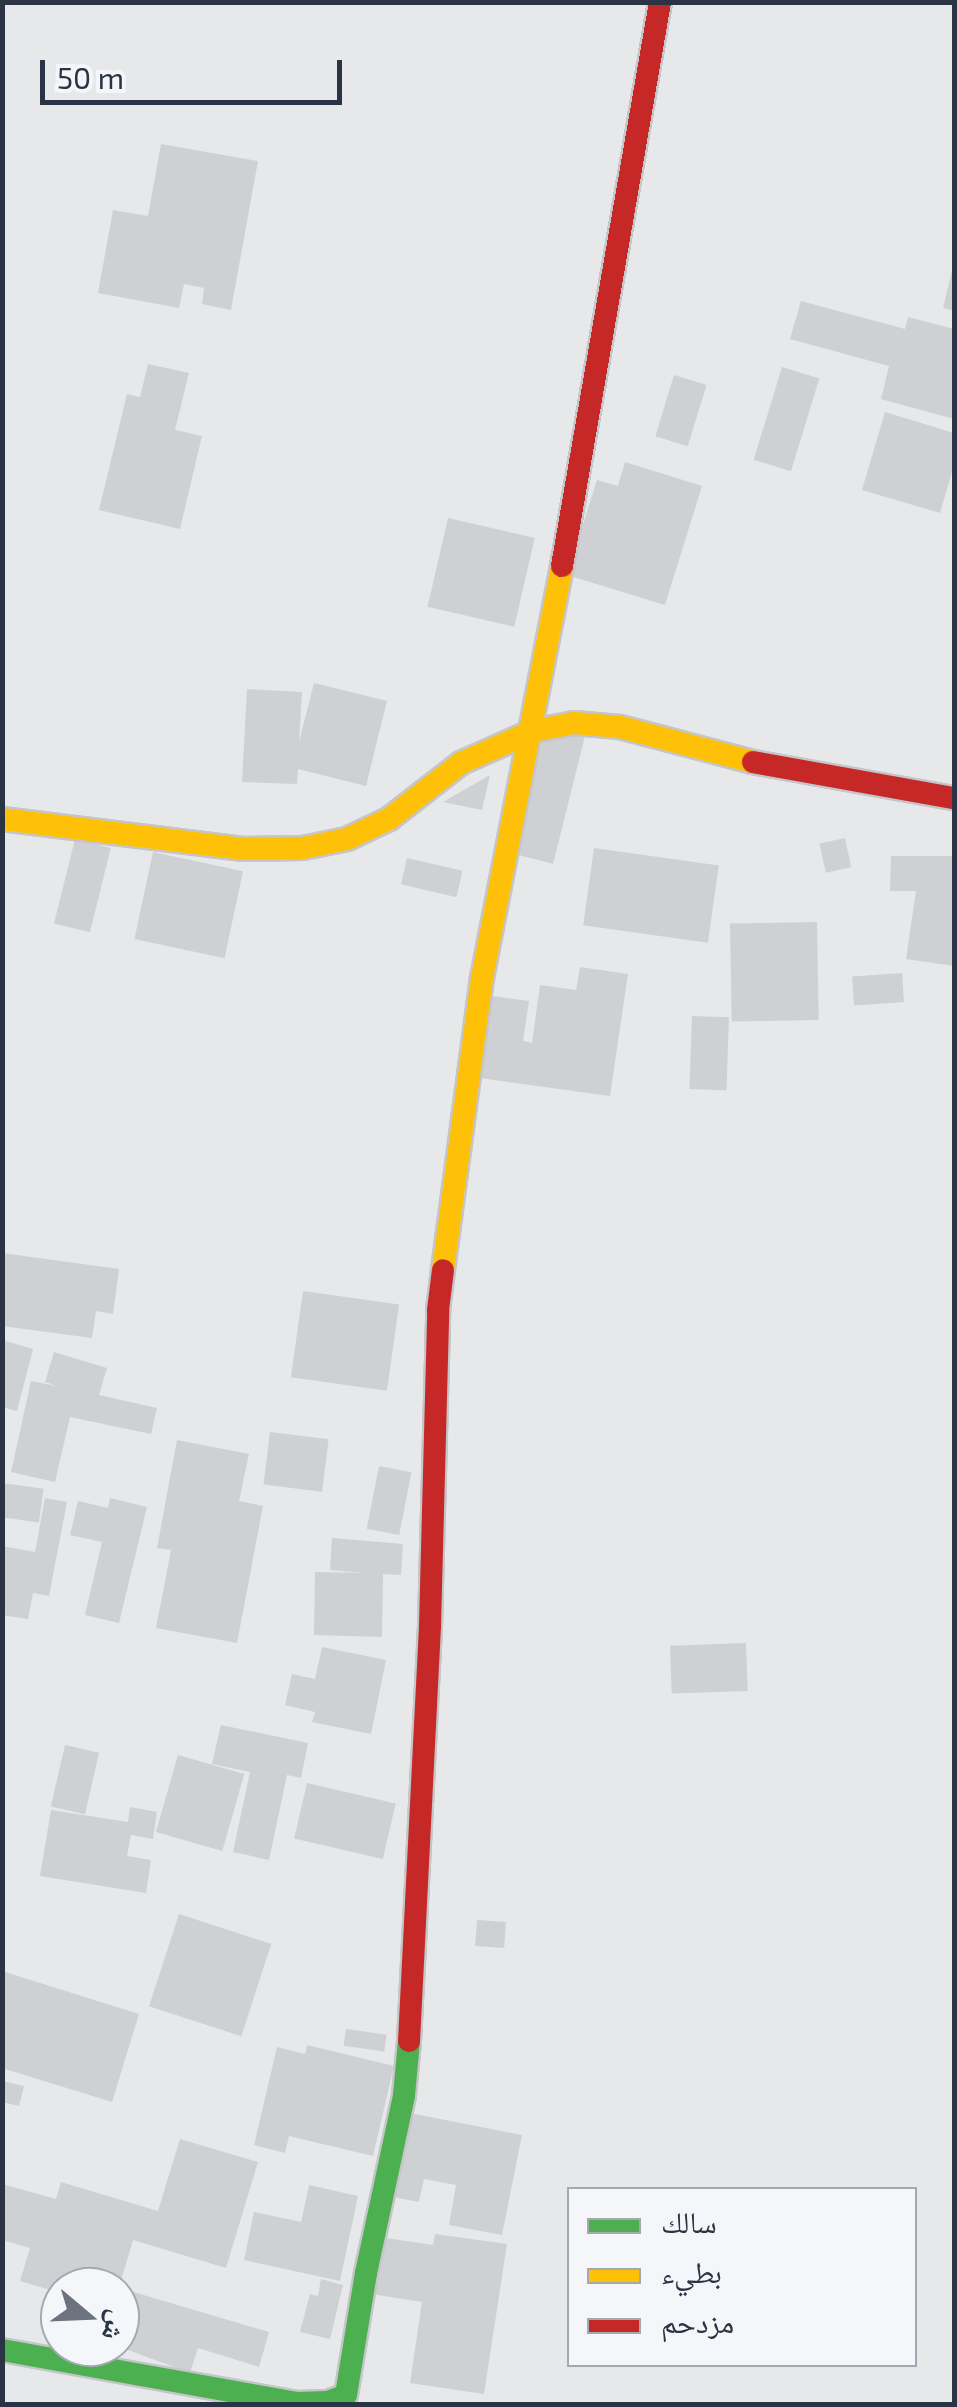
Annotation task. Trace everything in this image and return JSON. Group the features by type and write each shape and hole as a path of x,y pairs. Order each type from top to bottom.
{"street":[{"path":"2,2350 297,2403 328,2402 346,2395 366,2273 404,2095 412,2016 430,1626 438,1310 482,978 533,731 660,2"},
{"path":"2,819 243,849 303,848 347,839 389,819 461,763 533,731 574,723 620,726 788,771 954,798"}],"building":[{"path":"161,144 258,161 231,310 202,304 204,288 184,284 179,308 98,293 113,210 148,216"},
{"path":"954,267 954,311 943,308"},
{"path":"801,301 905,329 908,317 954,329 954,419 881,399 889,366 790,339"},
{"path":"148,364 189,373 175,430 202,436 180,529 99,510 127,394 140,397"},
{"path":"782,367 819,378 791,471 754,460"},
{"path":"674,375 707,385 688,446 655,436"},
{"path":"885,412 954,433 954,465 940,513 862,490"},
{"path":"625,462 702,486 665,605 567,575 597,480 618,486"},
{"path":"448,518 535,538 514,627 428,607"},
{"path":"314,683 387,701 366,786 298,769 297,784 242,782 247,689 302,692 299,742"},
{"path":"547,723 586,733 553,864 514,854"},
{"path":"490,775 482,810 443,802"},
{"path":"845,838 851,867 826,873 820,843"},
{"path":"75,839 111,848 90,932 54,923"},
{"path":"594,848 719,866 708,943 583,925"},
{"path":"153,852 243,871 224,958 134,939"},
{"path":"891,856 954,856 954,966 906,959 916,891 890,891"},
{"path":"407,858 463,871 456,897 401,884"},
{"path":"817,922 819,1020 732,1022 730,924"},
{"path":"580,967 628,974 610,1096 480,1078 492,996 529,1001 523,1041 532,1043 540,985 576,990"},
{"path":"902,973 904,1002 854,1005 852,976"},
{"path":"692,1016 729,1017 726,1090 689,1089"},
{"path":"2,1253 119,1269 113,1314 96,1311 92,1338 2,1326"},
{"path":"303,1291 399,1304 387,1391 291,1377"},
{"path":"2,1340 33,1349 17,1411 2,1407"},
{"path":"54,1352 107,1368 99,1395 157,1408 151,1434 70,1417 55,1482 11,1472 31,1381 57,1386 45,1382"},
{"path":"270,1432 329,1439 322,1492 264,1485"},
{"path":"177,1440 249,1454 239,1501 263,1506 237,1643 156,1628 171,1550 157,1548"},
{"path":"379,1466 411,1472 399,1535 367,1529"},
{"path":"2,1483 44,1489 39,1523 2,1517"},
{"path":"45,1498 67,1502 49,1596 33,1593 28,1619 2,1615 2,1546 35,1552"},
{"path":"110,1498 147,1507 119,1623 85,1615 102,1542 70,1535 78,1501 108,1508"},
{"path":"332,1538 403,1544 401,1575 383,1574 382,1637 314,1635 315,1572 365,1573 330,1570"},
{"path":"746,1643 748,1691 672,1694 670,1646"},
{"path":"322,1647 386,1660 371,1734 312,1722 315,1712 285,1705 292,1674 315,1679"},
{"path":"221,1725 308,1743 301,1778 287,1775 269,1860 233,1852 250,1772 212,1764"},
{"path":"65,1745 99,1753 85,1814 51,1806"},
{"path":"178,1755 244,1774 222,1851 156,1832"},
{"path":"307,1783 396,1803 383,1859 294,1839"},
{"path":"130,1807 157,1812 153,1839 131,1835 127,1856 151,1860 146,1893 40,1876 51,1810 128,1822"},
{"path":"179,1914 271,1944 241,2036 149,2006"},
{"path":"477,1920 506,1922 504,1948 475,1946"},
{"path":"2,1971 139,2014 112,2102 2,2068"},
{"path":"346,2029 387,2035 384,2052 344,2046"},
{"path":"307,2045 394,2066 373,2156 289,2136 285,2153 254,2145 277,2047 305,2054"},
{"path":"2,2081 24,2086 19,2106 2,2102"},
{"path":"410,2113 522,2135 502,2235 449,2225 456,2185 424,2179 419,2202 393,2197"},
{"path":"180,2139 258,2162 226,2268 133,2240 125,2267 40,2267 40,2287 20,2281 30,2248 2,2240 2,2184 56,2199 61,2182 158,2211"},
{"path":"309,2185 358,2196 340,2281 244,2260 254,2212 301,2222"},
{"path":"435,2234 507,2244 484,2394 410,2383 422,2302 371,2294 379,2237 433,2245"},
{"path":"321,2279 343,2285 330,2339 300,2332 310,2294 318,2296"},
{"path":"140,2294 269,2332 259,2367 198,2348 190,2373 140,2354"}],"traffic: fast":[{"path":"2,2350 297,2403 328,2402 346,2395 366,2273 404,2095 409,2041"}],"traffic: slow":[{"path":"443,1270 482,978 562,566"},
{"path":"2,819 243,849 303,848 347,839 389,819 461,763 533,731 574,723 620,727 753,762"}],"traffic: jam":[{"path":"562,566 660,2"},
{"path":"753,762 954,798"},
{"path":"409,2041 430,1626 438,1310 443,1270"}]}
